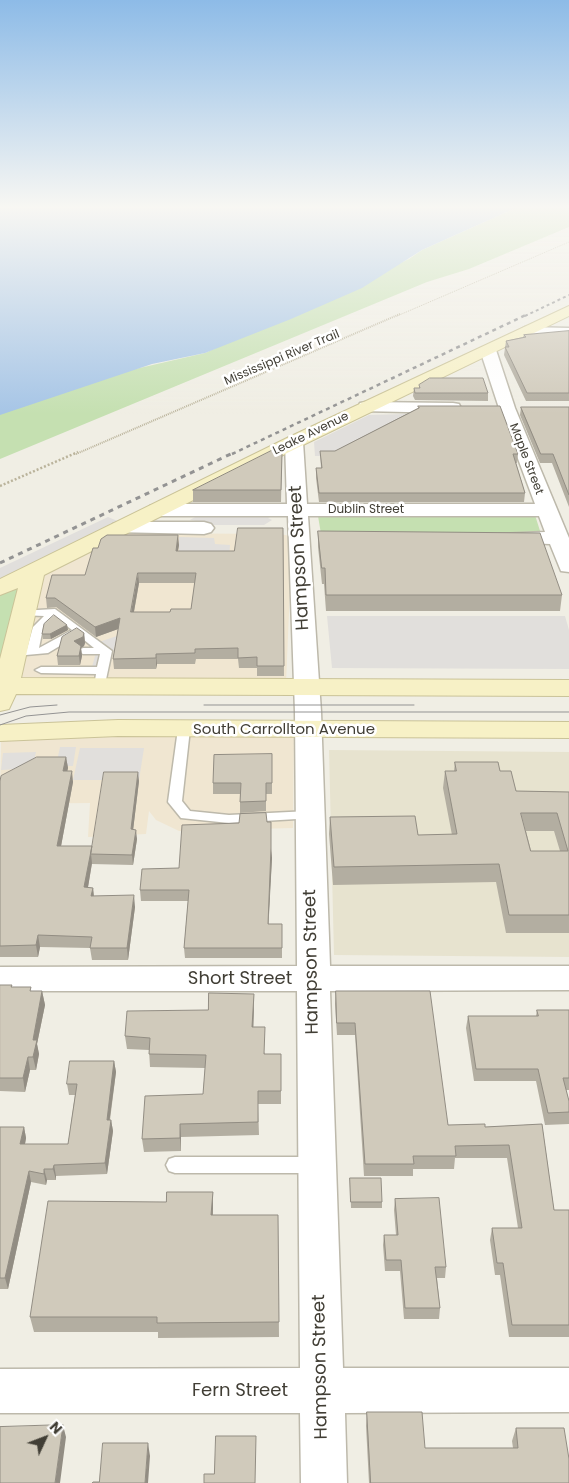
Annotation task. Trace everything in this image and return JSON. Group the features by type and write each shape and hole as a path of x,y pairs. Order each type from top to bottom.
{"street":[{"name":"Leake Avenue","path":"0,588 294,442 569,310"},
{"path":"525,331 569,332"},
{"name":"Maple Street","path":"488,350 516,408 569,566"},
{"path":"366,408 470,408"},
{"path":"488,408 516,408"},
{"name":"Hampson Street","path":"294,442 304,529 324,1483"},
{"name":"Dublin Street","path":"156,510 180,519"},
{"name":"Dublin Street","path":"120,528 180,519 304,529 555,522"},
{"path":"482,538 555,522"},
{"path":"2,692 23,652 24,613 34,571"},
{"path":"2,692 39,678 306,688 569,688"},
{"name":"South Carrollton Avenue","path":"0,733 118,728 569,730"},
{"name":"Short Street","path":"0,979 312,980 569,978"},
{"name":"Fern Street","path":"0,1391 569,1390"}],"lane":[{"path":"23,652 38,627 54,612"},
{"path":"24,613 54,612 106,651"},
{"path":"39,678 44,652 78,630"},
{"path":"23,652 62,651"},
{"path":"83,652 106,651"},
{"path":"102,679 106,651"},
{"path":"184,729 175,802 186,814 230,819 309,815"},
{"path":"175,1165 316,1165"}],"path":[{"name":"Mississippi River Trail","path":"0,486 492,275"}],"shaded area":[{"path":"404,414 415,417 325,456 315,456 314,442 369,415"},
{"path":"200,514 276,514 268,518 272,520 264,525 185,525 196,521 190,520"},
{"path":"108,517 120,522 0,580 0,568"},
{"path":"119,533 280,534 290,536 292,539 286,684 25,681 19,675 43,573"},
{"path":"179,537 214,538 215,544 230,545 229,559 179,560"},
{"path":"327,616 565,616 569,630 569,669 332,668"},
{"path":"117,636 110,667 92,667 99,642"},
{"path":"164,733 294,735 293,828 179,831 156,820 149,811 146,834 88,837 90,803 0,804 1,742 10,738"},
{"path":"60,747 76,747 73,766 56,766"},
{"path":"80,748 144,748 139,780 73,780"},
{"path":"329,750 569,752 569,957 334,955"},
{"path":"36,752 34,762 18,769 1,770 3,753"}],"green space":[{"path":"374,275 449,275 427,282 0,459 0,414 87,380 205,353"},
{"path":"535,515 541,534 321,534 318,516"},
{"path":"22,584 0,680 0,593"}],"water":[{"path":"0,275 382,275 362,288 205,353 152,364 0,415"}],"building":[{"path":"569,331 569,393 527,393 505,347 509,347 506,341 526,337 524,335"},
{"path":"430,378 483,378 488,393 415,393 414,388 420,388 419,385"},
{"path":"418,406 500,406 518,454 513,454 525,493 319,493 316,468 322,468 320,451 335,451 419,408"},
{"path":"521,407 569,407 569,495 553,454 541,454"},
{"path":"273,450 282,454 281,490 193,490"},
{"path":"238,528 283,528 284,666 257,666 257,657 238,658 238,648 195,649 195,653 156,654 156,658 113,659 120,618 95,627 55,598 46,598 52,575 85,575 93,548 98,548 101,539 107,535 178,535 176,551 234,551","holes":["138,573 196,573 191,609 171,609 170,612 131,612"]},
{"path":"318,531 540,533 562,595 326,595 325,568 322,568"},
{"path":"54,615 67,625 50,634 42,634 44,624"},
{"path":"77,628 84,633 83,637 74,641 81,646 79,656 57,656 62,637"},
{"path":"272,754 272,783 266,783 266,801 240,802 241,783 213,783 214,755"},
{"path":"37,757 66,757 63,771 72,771 57,846 92,846 84,887 93,888 91,896 134,895 127,948 90,948 92,937 38,935 36,945 0,946 0,781 1,776"},
{"path":"455,762 498,762 500,771 511,771 516,791 569,792 569,915 509,915 499,864 334,867 330,817 415,816 418,835 457,834 445,771 456,771","holes":["521,813 557,813 568,851 531,851"]},
{"path":"104,772 138,772 131,829 136,830 132,855 91,854"},
{"path":"266,813 267,822 271,822 268,924 282,924 282,948 184,948 189,890 140,890 142,869 179,868 182,825 239,823 240,814"},
{"path":"0,985 31,987 30,991 42,991 33,1040 37,1040 33,1057 28,1057 23,1078 0,1078"},
{"path":"336,991 430,991 448,1125 485,1124 485,1127 542,1124 554,1210 569,1210 569,1325 512,1325 503,1263 497,1263 492,1228 522,1228 509,1145 455,1146 456,1156 413,1156 414,1164 365,1164 355,1023 337,1023"},
{"path":"209,993 254,994 252,1027 265,1027 264,1054 281,1054 281,1091 258,1091 258,1122 180,1124 180,1138 142,1139 145,1096 203,1094 206,1055 149,1054 150,1038 125,1036 127,1011 208,1010"},
{"path":"537,1010 569,1010 569,1078 563,1078 569,1101 569,1112 548,1113 538,1069 476,1069 468,1016 538,1016"},
{"path":"70,1061 114,1061 107,1120 111,1120 105,1163 54,1165 53,1169 44,1169 44,1174 29,1171 5,1278 0,1278 0,1127 24,1127 20,1144 68,1144 77,1084 67,1084"},
{"path":"350,1178 381,1178 382,1202 351,1202"},
{"path":"167,1192 213,1192 211,1215 278,1215 279,1322 157,1323 157,1317 30,1317 48,1201 166,1202"},
{"path":"439,1198 446,1267 435,1267 440,1308 405,1308 401,1260 386,1260 384,1235 398,1235 395,1199"},
{"path":"367,1412 422,1412 425,1448 518,1448 516,1428 564,1428 569,1459 569,1483 371,1483"},
{"path":"63,1425 55,1483 0,1483 0,1427"},
{"path":"216,1436 256,1436 255,1483 204,1483 204,1474 214,1474"},
{"path":"103,1443 148,1443 145,1483 92,1483 99,1482"}],"tram line":[{"path":"0,715 30,707 57,705"},
{"path":"204,705 414,705"},
{"path":"0,725 26,716 69,712 569,712"}],"railway":[{"path":"525,316 569,295"},
{"path":"232,454 528,314"},
{"path":"0,563 235,452"}]}
